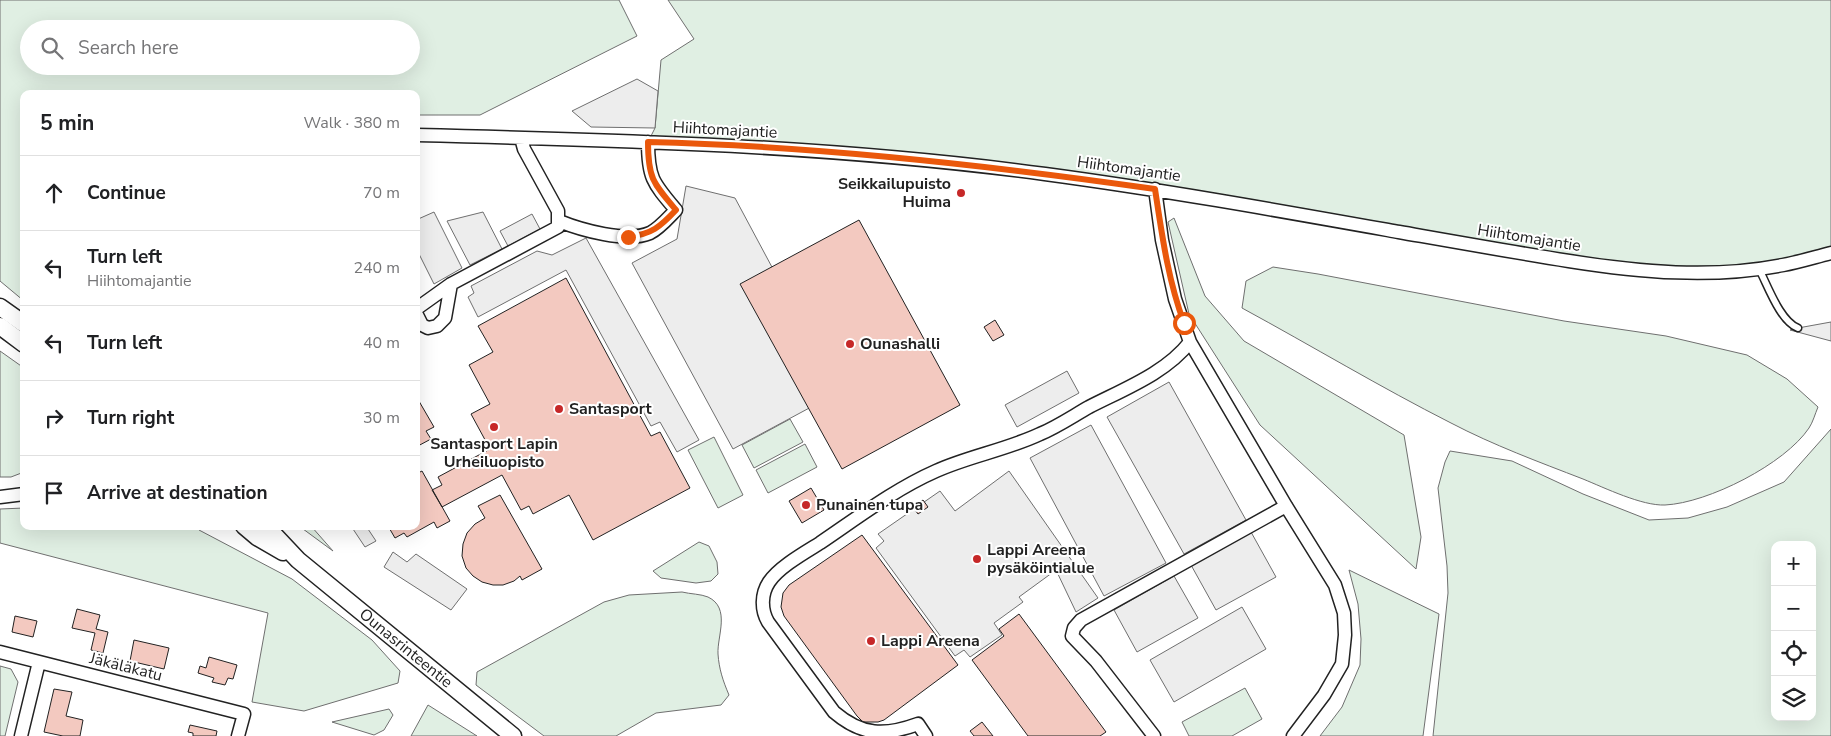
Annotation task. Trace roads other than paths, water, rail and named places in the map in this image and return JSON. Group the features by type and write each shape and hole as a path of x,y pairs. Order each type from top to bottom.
{"street":[{"name":"Hiihtomajantie","path":"420,135 648,142 778,149 973,165 1155,189 1608,267 1679,273 1782,266 1831,252"},
{"path":"420,310 451,284 558,227 558,211 524,149 521,138"},
{"path":"559,222 579,229 628,237 645,234 654,230 676,210 657,186 649,172 648,142"},
{"path":"1155,189 1162,240 1175,299 1190,342 1286,506 1335,585 1344,613 1345,636 1342,664 1324,695 1293,736"},
{"path":"420,320 428,328 437,326 446,318 451,284"},
{"path":"0,307 20,321"},
{"path":"0,326 20,341"},
{"path":"926,736 918,724 902,731 883,734 857,729 845,722 834,712 763,613 763,598 769,582 812,548 873,506 922,478 954,464 997,451 1040,434 1167,365 1190,342"},
{"path":"0,497 20,494"},
{"path":"1154,736 1096,661 1072,636 1074,628 1081,620 1286,506"},
{"name":"Ounasrinteentie","path":"249,530 257,537 298,560"},
{"name":"Ounasrinteentie","path":"270,530 298,560 514,736"},
{"name":"Jäkäläkatu","path":"0,652 244,714 238,736"},
{"path":"21,736 39,662"}],"lane":[{"path":"1759,269 1783,316 1798,328"}],"place":[{"name":"Seikkailupuisto Huima","path":"961,193"},
{"name":"Ounashalli","path":"850,344"},
{"name":"Santasport","path":"559,409"},
{"name":"Santasport Lapin Urheiluopisto","path":"494,427"},
{"name":"Punainen tupa","path":"806,505"},
{"name":"Lappi Areena pysäköintialue","path":"977,559"},
{"name":"Lappi Areena","path":"871,641"}]}
